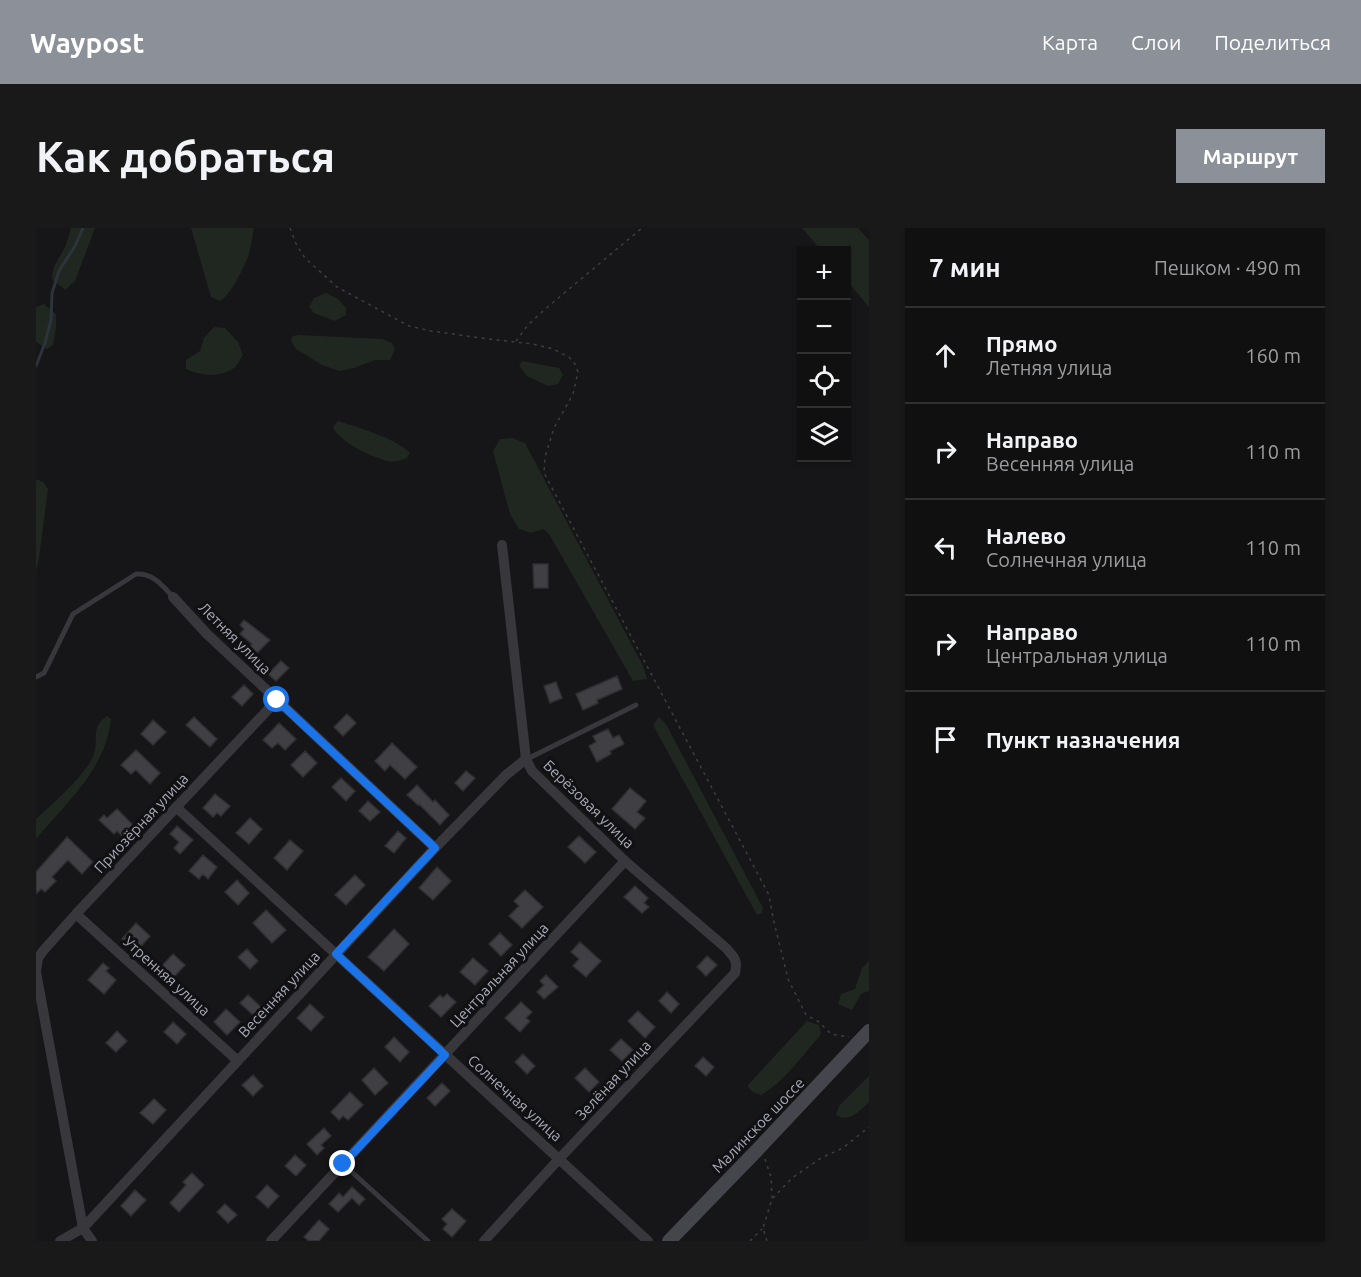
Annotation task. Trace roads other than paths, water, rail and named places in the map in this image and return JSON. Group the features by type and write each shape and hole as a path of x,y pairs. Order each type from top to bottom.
{"main road":[{"name":"Малинское шоссе","path":"669,1241 866,1035"}],"street":[{"name":"Берёзовая улица","path":"502,544 526,759 532,771 625,861 726,948 735,958 737,966"},
{"name":"Летняя улица","path":"172,597 207,634 435,848"},
{"name":"Приозёрная улица","path":"83,1228 36,971 38,958 76,914 277,700"},
{"name":"Весенняя улица","path":"60,1241 83,1228 485,795 526,759"},
{"name":"Солнечная улица","path":"176,807 648,1241"},
{"name":"Центральная улица","path":"271,1241 625,861"},
{"name":"Утренняя улица","path":"76,914 238,1061"},
{"name":"Зелёная улица","path":"484,1241 735,973 737,966"},
{"path":"83,1228 92,1241"}],"lane":[{"path":"36,677 44,673 73,614 136,574 144,573 154,578 172,597"},
{"path":"526,759 636,705"},
{"path":"343,1164 428,1241"}],"waterway":[{"path":"36,366 51,320 52,293 59,271 83,228"}]}
